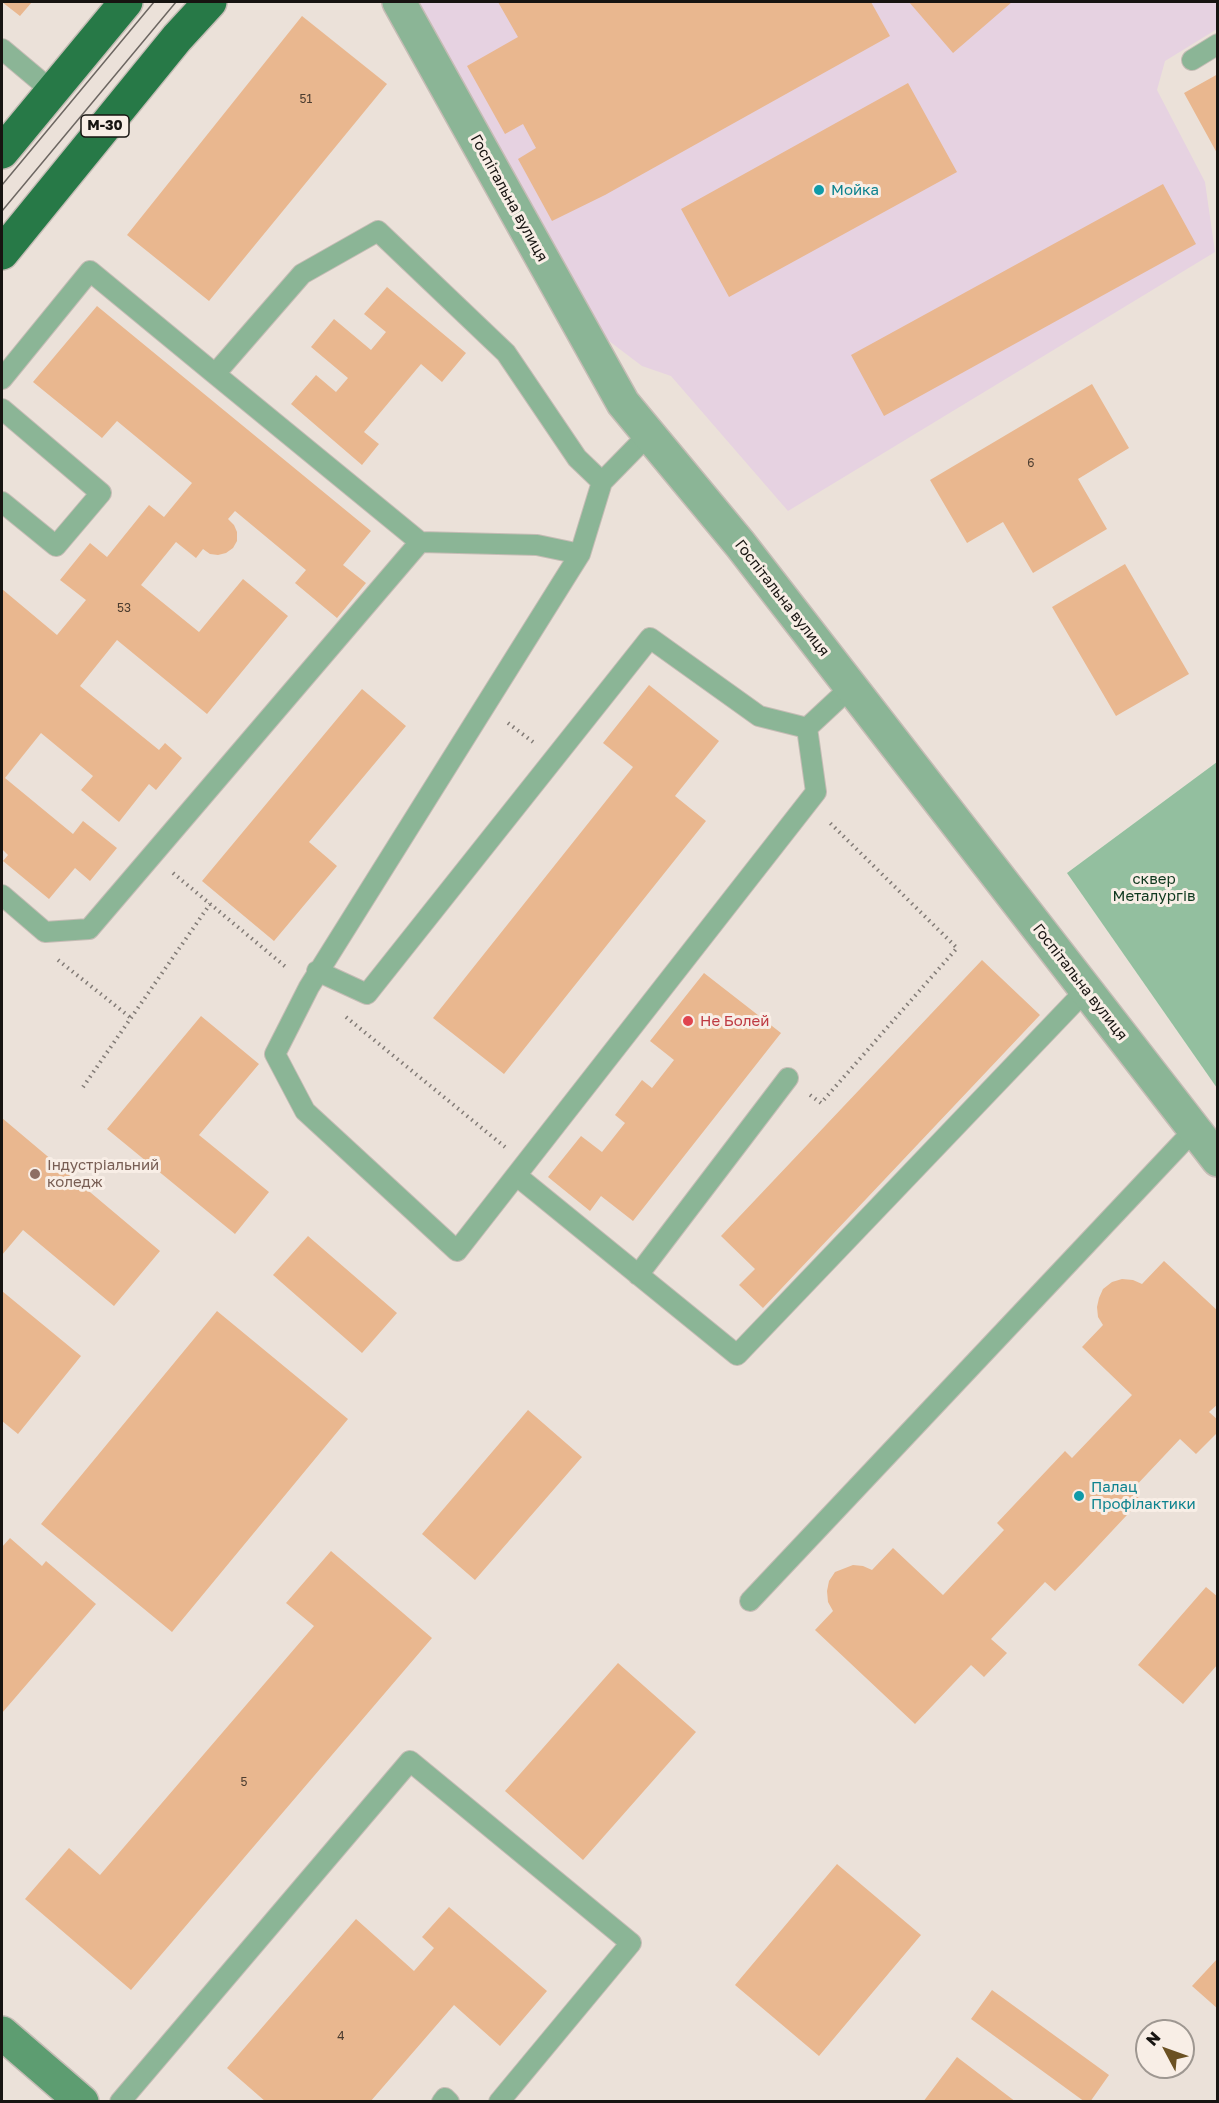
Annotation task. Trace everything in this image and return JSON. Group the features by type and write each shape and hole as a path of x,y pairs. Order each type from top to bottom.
{"highway":[{"path":"2,152 126,2"},
{"name":"М-30","path":"2,253 177,38 210,2"}],"street":[{"name":"Госпітальна вулиця","path":"399,2 623,403 740,544 1218,1160"},
{"path":"2,2033 82,2102"}],"lane":[{"path":"1192,60 1218,44"},
{"path":"2,50 52,91"},
{"path":"215,374 302,274 378,231 506,354 577,458 602,482"},
{"path":"2,379 90,271 420,542 537,545 580,554"},
{"path":"2,409 101,493 56,546 2,502"},
{"path":"649,434 602,482 580,554 317,971 275,1054 304,1111 457,1251 816,792 807,728"},
{"path":"2,895 45,932 89,929 420,542"},
{"path":"317,971 367,994 650,638 759,716 807,728"},
{"path":"807,728 851,687"},
{"path":"517,1176 737,1355 1086,990"},
{"path":"638,1275 788,1078"},
{"path":"750,1602 1194,1130"},
{"path":"120,2102 410,1761 631,1943 499,2102"},
{"path":"442,2102 445,2098 449,2102"}],"path":[{"path":"788,1078 821,1103 957,948 808,802"},
{"path":"83,1087 210,904"},
{"path":"45,932 58,960 131,1018"}],"shaded area":[{"path":"408,2 1217,2 1217,29 1165,61 1157,90 1205,182 1215,252 788,511 671,376 642,366 605,338"}],"green space":[{"name":"сквер Металургів","path":"1217,762 1217,1088 1067,873"}],"building":[{"path":"2,2 32,2 20,16"},
{"path":"498,2 871,2 890,36 605,195 552,221 518,159 536,148 523,124 505,134 467,66 518,37"},
{"path":"909,2 1012,2 953,53"},
{"path":"302,16 387,84 209,301 127,235"},
{"path":"1218,74 1218,155 1184,93"},
{"name":"Мойка","path":"908,83 957,172 729,297 681,209"},
{"path":"1163,184 1196,244 884,416 851,355"},
{"path":"387,287 466,353 442,382 421,364 364,432 379,444 362,465 291,404 316,375 336,392 348,378 311,347 334,319 371,350 386,332 364,314"},
{"path":"97,306 371,531 343,565 366,583 337,618 295,583 306,570 235,511 228,519 237,532 237,541 226,553 210,554 203,549 196,558 176,542 141,585 199,632 243,579 288,616 207,714 117,640 80,686 159,750 165,743 182,758 156,790 149,784 119,822 81,790 93,776 41,733 5,778 73,834 83,821 117,848 90,881 75,868 49,899 3,861 8,855 2,849 2,589 57,635 86,600 60,580 90,543 107,557 149,505 164,517 192,483 117,421 102,438 33,382"},
{"path":"1092,384 1129,448 1078,479 1107,529 1033,573 1003,522 967,543 930,480"},
{"path":"1125,564 1189,674 1116,716 1052,607"},
{"path":"649,685 719,741 675,796 706,821 504,1074 433,1018 633,767 603,743"},
{"path":"362,689 406,726 309,842 337,866 274,941 202,881"},
{"path":"982,960 1040,1015 763,1308 739,1285 755,1269 721,1236"},
{"path":"704,973 781,1033 633,1221 601,1196 590,1211 548,1177 581,1136 602,1152 625,1123 615,1115 642,1080 652,1088 674,1060 650,1041"},
{"path":"201,1016 259,1064 199,1135 269,1192 235,1234 107,1129"},
{"name":"Індустріальний коледж","path":"2,1118 160,1251 114,1306 23,1230 2,1255"},
{"path":"308,1236 397,1313 362,1353 273,1275"},
{"name":"Палац Профілактики","path":"1164,1261 1218,1311 1218,1404 1209,1412 1218,1420 1218,1432 1196,1454 1180,1439 1131,1491 1141,1500 1083,1562 1055,1591 1045,1582 991,1639 1007,1653 984,1677 971,1665 915,1724 815,1630 833,1611 828,1602 829,1581 835,1572 853,1565 872,1570 893,1548 943,1595 1004,1530 997,1523 1065,1451 1072,1458 1132,1395 1082,1347 1103,1325 1098,1317 1097,1307 1103,1289 1112,1282 1122,1279 1142,1284"},
{"path":"2,1291 81,1356 18,1434 2,1421"},
{"path":"217,1311 348,1419 172,1632 41,1524"},
{"path":"528,1410 582,1457 475,1580 422,1534"},
{"path":"10,1538 42,1566 46,1561 96,1604 2,1713 2,1547"},
{"path":"331,1551 432,1638 131,1990 25,1899 69,1848 100,1875 314,1626 286,1603"},
{"path":"1206,1587 1218,1597 1218,1664 1183,1704 1138,1665"},
{"path":"618,1663 696,1732 583,1860 505,1791"},
{"path":"837,1864 921,1935 819,2056 735,1985"},
{"path":"449,1907 547,1991 500,2046 454,2005 370,2102 266,2102 227,2068 356,1919 414,1971 434,1948 422,1937"},
{"path":"1218,1958 1218,2009 1192,1986"},
{"path":"992,1990 1109,2075 1090,2102 1085,2102 971,2019"},
{"path":"957,2057 1016,2102 923,2102"}],"tram line":[{"path":"2,185 154,2"},
{"path":"2,211 176,2"}],"place":[{"name":"Мойка","path":"819,190"},
{"name":"Не Болей","path":"688,1021"},
{"name":"Індустріальний коледж","path":"35,1174"},
{"name":"Палац Профілактики","path":"1079,1496"}]}
